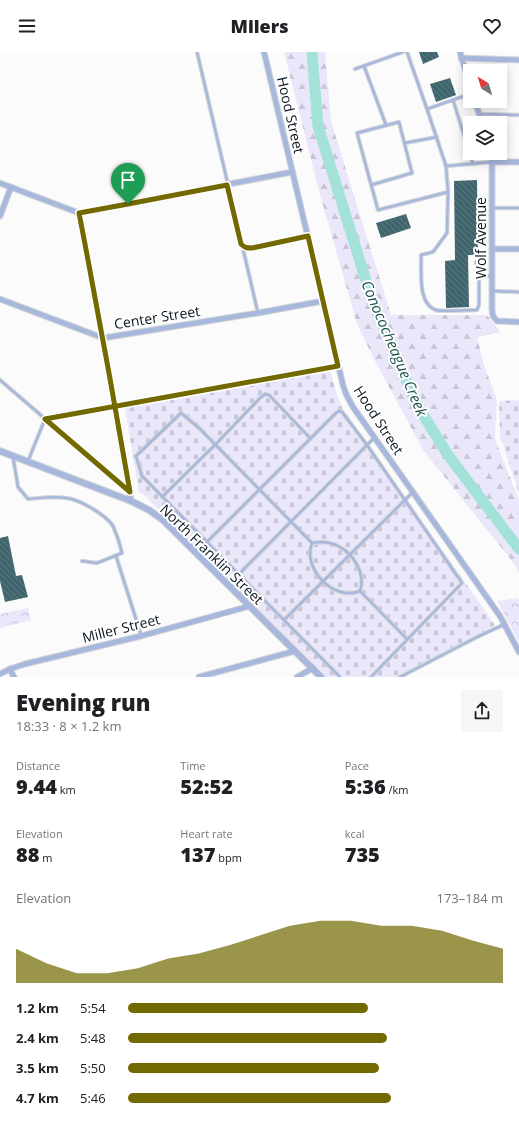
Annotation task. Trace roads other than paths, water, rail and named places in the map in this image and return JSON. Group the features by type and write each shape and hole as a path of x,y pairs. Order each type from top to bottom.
{"street":[{"name":"Hood Street","path":"264,52 338,366 346,394 353,407 505,624 519,652"},
{"path":"460,55 519,60"},
{"path":"478,108 480,114"},
{"path":"492,162 519,162"},
{"name":"Wolf Avenue","path":"492,162 492,310 498,321 519,322"},
{"path":"0,183 79,213 292,172"},
{"path":"0,216 11,187"},
{"path":"79,213 132,501"},
{"path":"492,249 519,249"},
{"name":"Center Street","path":"0,299 103,338 323,301"},
{"name":"North Franklin Street","path":"0,451 132,501 149,510 163,520 321,677"},
{"name":"Miller Street","path":"0,674 25,664 141,636 250,606"},
{"path":"199,677 295,651"},
{"path":"297,677 313,668"},
{"path":"10,669 14,677"}],"lane":[{"path":"197,52 258,313"},
{"path":"355,69 403,52"},
{"path":"407,52 446,166 448,192 447,233 433,252 421,255 422,293 427,303 436,310 477,310 479,305 479,276 476,262"},
{"path":"364,66 386,125"},
{"path":"427,109 463,96"},
{"path":"453,100 473,164"},
{"path":"480,114 519,115"},
{"path":"371,185 412,174 399,122 357,133 371,185 378,210 448,192"},
{"path":"405,144 436,137"},
{"path":"446,166 492,162"},
{"path":"492,208 519,208"},
{"path":"241,244 247,248 252,248 308,236"},
{"path":"479,276 492,276"},
{"path":"492,291 519,292"},
{"path":"45,419 115,405 338,366"},
{"path":"0,380 130,492"},
{"path":"162,497 265,394 269,395 310,438"},
{"path":"207,542 310,438 336,413 339,411 342,412 367,445 462,583 371,677"},
{"path":"312,543 215,445 181,413 136,456 142,476 340,677"},
{"path":"27,462 45,419"},
{"path":"239,574 375,438"},
{"path":"13,457 18,487 28,499 66,498 81,502 98,512 112,525 120,543 122,553 97,564 82,561"},
{"path":"284,620 413,492"},
{"path":"312,543 329,542 339,546 350,554 360,572 362,584 360,591"},
{"path":"312,543 310,548 312,563 316,574 322,582 343,593 353,594 360,591"},
{"path":"116,556 141,636"},
{"path":"360,591 407,639"},
{"path":"400,677 505,624"}],"waterway":[{"name":"Conococheague Creek","path":"312,52 318,126 372,300 417,405 448,455 519,549"}]}
